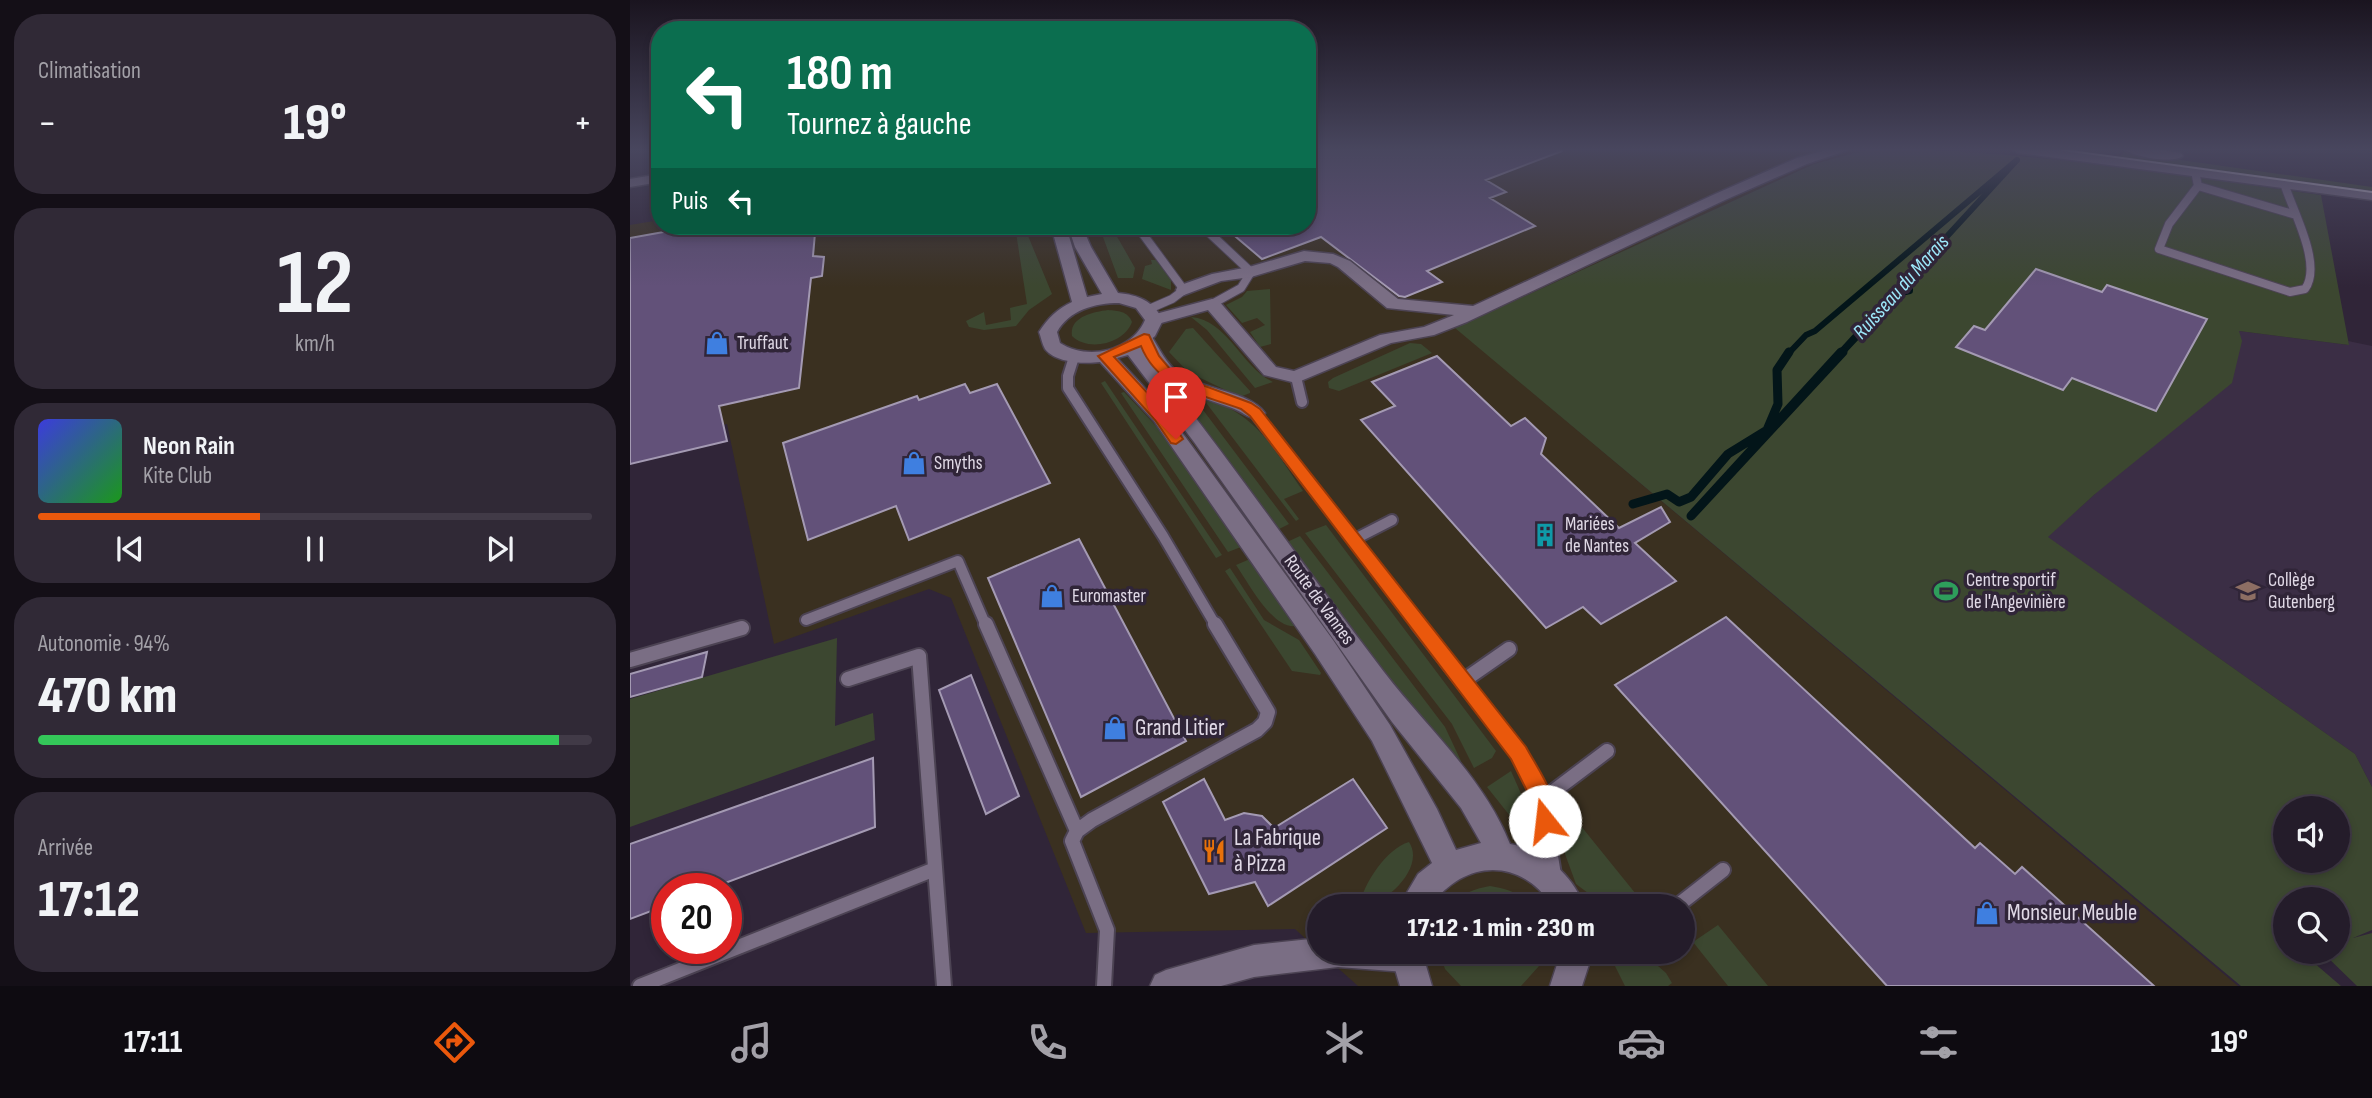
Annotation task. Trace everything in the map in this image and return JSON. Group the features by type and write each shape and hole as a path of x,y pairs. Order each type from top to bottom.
{"street":[{"path":"1151,314 1212,304 1270,371 1296,377 1387,339 1428,331 1726,195"},
{"path":"1061,235 1081,304"},
{"path":"1078,235 1112,298"},
{"path":"1184,290 1218,277 1251,272 1304,256 1333,259 1356,272 1393,304 1474,311"},
{"path":"1112,298 1136,301 1151,314 1138,342 1105,356 1074,357 1057,351 1048,336 1056,320 1081,304 1112,298"},
{"path":"1387,339 1394,321 1393,304"},
{"path":"1138,342 1170,378 1246,406 1255,413"},
{"name":"Route de Vannes","path":"1138,342 1400,713 1464,792 1494,835 1500,856"},
{"name":"Route de Vannes","path":"1105,356 1161,417 1324,647 1381,733 1427,817 1449,867"},
{"path":"1422,894 1429,883 1449,867 1474,858 1500,856 1527,863 1560,894"},
{"path":"1166,986 1254,961 1307,955"},
{"path":"1409,964 1416,986"}],"lane":[{"path":"2191,195 2169,224 2159,250 2290,292 2305,289 2310,282 2311,268 2307,240 2289,195"},
{"path":"2228,195 2296,215"},
{"path":"1144,235 1184,290 1151,314"},
{"path":"1212,235 1251,272 1241,288 1212,304"},
{"path":"1074,357 1068,376 1068,388 1163,536 1268,712 1265,722 1257,730 1091,820 1077,831 1072,841 1107,930 1104,986"},
{"path":"1296,377 1303,402"},
{"path":"1255,413 1518,753 1542,800 1562,894"},
{"path":"1353,540 1392,520"},
{"path":"806,620 958,561 1077,831"},
{"path":"630,660 742,628"},
{"path":"1463,681 1509,649"},
{"path":"848,679 919,656 944,986"},
{"path":"1542,800 1607,751"},
{"path":"640,986 935,869"},
{"path":"1692,894 1723,870"}],"shaded area":[{"path":"1316,195 1746,195 1456,328 2238,986 1358,986 1333,964 1695,964 1695,894 1307,894 1307,940 1295,929 1086,933 951,598 929,589 774,644 727,424 630,447 630,225 651,222 651,235 1316,235"},
{"name":"Collège Gutenberg","path":"2239,331 2349,345 2348,341 2372,346 2372,787 2355,754 2047,537 2095,494"}],"green space":[{"name":"Centre sportif de l'Angevinière","path":"1746,195 2321,195 2349,345 2239,331 2242,341 2232,383 2095,494 2048,537 2355,754 2372,787 2372,930 2353,938 2372,933 2372,986 2357,986 2334,964 2350,964 2350,887 2273,887 2273,964 2315,964 2341,986 2241,986 1455,328"},
{"path":"1016,235 1028,235 1052,294 1029,310 1016,326 984,330 969,327 966,321 984,312 986,325 1011,320 1010,308 1027,304"},
{"path":"1102,235 1116,235 1135,268 1133,278 1118,278"},
{"path":"1151,260 1156,260 1171,279 1171,290 1142,279 1145,266 1152,264"},
{"path":"1270,289 1271,344 1260,347 1250,332 1265,325 1257,318 1242,323 1226,305 1242,297 1247,291"},
{"path":"1108,310 1122,312 1132,322 1121,336 1105,343 1087,344 1072,336 1074,324 1078,320 1089,314"},
{"path":"1191,317 1215,326 1252,366 1273,382 1255,388 1207,330"},
{"path":"1193,328 1250,393 1240,397 1188,372 1169,352 1186,329"},
{"path":"1410,343 1421,344 1432,353 1339,391 1329,388 1328,382 1333,378"},
{"path":"1105,381 1222,555 1216,558 1101,383"},
{"path":"1170,385 1191,394 1289,524 1277,530"},
{"path":"1124,392 1160,430 1241,547 1228,552 1121,393"},
{"path":"1209,398 1253,425 1273,448 1303,491 1284,499 1299,519 1296,521 1207,404"},
{"path":"1326,525 1496,751 1492,758 1474,768 1452,724 1305,533"},
{"path":"1300,536 1445,727 1461,761 1456,764 1385,677 1287,542"},
{"path":"1250,559 1297,626 1288,626 1279,621 1254,593 1236,565"},
{"path":"1230,568 1264,620 1299,640 1320,675 1292,671 1225,571"},
{"path":"837,638 835,726 873,713 875,740 630,827 630,699"},
{"path":"1511,771 1530,814 1535,835 1533,839 1526,836 1487,787"},
{"path":"1568,810 1636,894 1591,894 1576,884 1565,854 1564,813"},
{"path":"1409,842 1413,852 1408,874 1389,894 1363,894 1377,868 1400,846"},
{"path":"1490,886 1516,894 1466,894"},
{"path":"1718,925 1768,986 1728,986 1695,945 1695,941"},
{"path":"1443,964 1540,964 1521,986 1461,986"},
{"path":"1614,964 1656,964 1672,983 1668,986 1625,986"}],"building":[{"path":"1316,195 1498,195 1490,198 1535,226 1427,271 1442,282 1405,297 1399,296 1321,237 1262,259 1234,235 1316,235"},
{"name":"Truffaut","path":"651,234 815,235 813,256 824,257 822,276 811,278 799,388 719,406 727,441 630,464 630,238"},
{"path":"2036,269 2102,292 2107,285 2207,319 2156,411 2072,378 2063,390 1956,347 1974,326 1985,330"},
{"path":"1437,356 1511,426 1525,418 1546,438 1541,454 1619,528 1661,507 1670,522 1635,543 1676,581 1601,624 1583,607 1546,628 1361,420 1395,406 1372,382"},
{"name":"Smyths","path":"965,384 970,393 997,384 1050,483 909,540 896,506 808,540 783,443 917,396 919,400"},
{"path":"1079,539 1186,741 1081,797 988,578"},
{"path":"1726,617 1975,848 1980,843 2015,874 2022,867 2154,986 1887,986 1615,685"},
{"path":"707,652 702,677 630,697 630,674"},
{"path":"971,675 1019,796 986,814 939,690"},
{"path":"873,758 875,827 742,877 742,873 651,873 651,911 630,919 630,844"},
{"path":"1204,779 1225,820 1244,813 1262,816 1274,828 1353,779 1387,828 1268,906 1255,882 1209,894 1163,802"}],"waterway":[{"name":"Ruisseau du Marais","path":"1788,354 1806,335 1815,331 1976,195"},
{"name":"Ruisseau du Marais","path":"1839,354 1985,195"},
{"name":"Ruisseau du Marais","path":"1841,354 1897,294 1910,291 1910,282"},
{"name":"Ruisseau du Marais","path":"1633,504 1667,494 1679,502 1691,497 1728,454 1767,430 1778,404 1777,370 1789,352"},
{"name":"Ruisseau du Marais","path":"1841,352 1691,516 1843,352"}],"place":[{"name":"Truffaut","path":"717,343"},
{"name":"Smyths","path":"914,463"},
{"name":"Mariées de Nantes","path":"1545,535"},
{"name":"Centre sportif de l'Angevinière","path":"1946,591"},
{"name":"Collège Gutenberg","path":"2248,591"},
{"name":"Euromaster","path":"1052,596"},
{"name":"Grand Litier","path":"1115,728"},
{"name":"La Fabrique à Pizza","path":"1214,851"},
{"name":"Monsieur Meuble","path":"1987,913"}],"route":[{"path":"1176,439 1161,417 1105,356 1131,347 1144,338 1152,357 1170,378 1246,406 1255,413 1518,753 1542,800 1545,821"}]}
